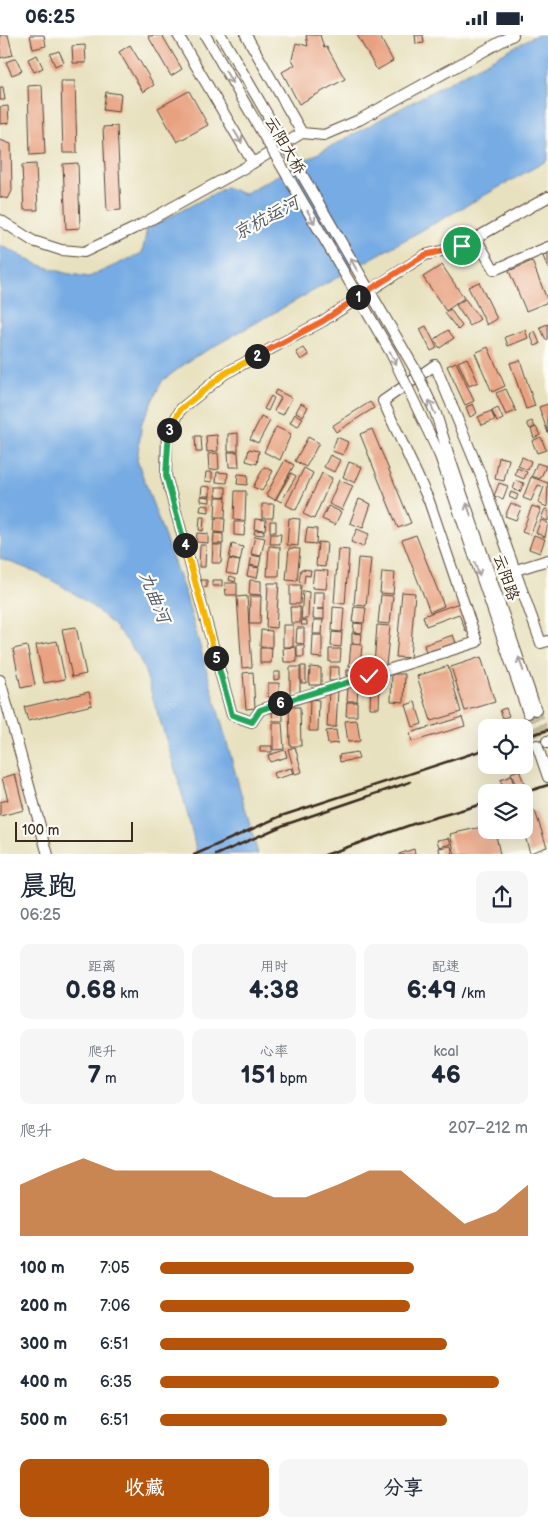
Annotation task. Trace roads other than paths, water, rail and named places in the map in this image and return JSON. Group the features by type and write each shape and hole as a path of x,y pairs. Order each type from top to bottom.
{"street":[{"path":"178,35 254,163"},
{"name":"云阳大桥","path":"205,35 391,353 444,455"},
{"name":"云阳大桥","path":"221,35 416,371 436,414 444,455"},
{"path":"246,35 302,133"},
{"path":"0,219 33,241 61,250 84,252 136,227 254,163 302,133 324,135 359,120 513,35"},
{"path":"548,197 462,246 425,255 323,321 224,374 181,409 168,433 166,476 232,715 252,722 260,710 478,642 429,501 383,401 435,365 481,476 541,643 548,641"},
{"path":"476,238 494,270 548,247"},
{"name":"云阳路","path":"444,455 532,712"},
{"path":"516,570 548,560"},
{"path":"0,680 48,854"},
{"path":"544,743 548,777"}],"water":[{"path":"536,35 548,35 548,160 193,358 162,381 142,422 137,460 186,596 258,854 197,854 172,760 139,658 112,625 78,597 40,574 0,559 0,245 37,264 65,273 89,277 142,253 147,229 226,187 243,194"}],"tunnel":[{"path":"536,710 547,741"},
{"path":"528,713 537,745"}],"railway":[{"path":"533,734 548,730"},
{"path":"196,854 281,816 478,752"},
{"path":"218,854 284,825 410,782"},
{"path":"533,790 548,785"},
{"path":"328,854 416,823 478,805"}],"water label":[{"name":"京杭运河","path":"266,218"},
{"name":"九曲河","path":"155,597"}]}
